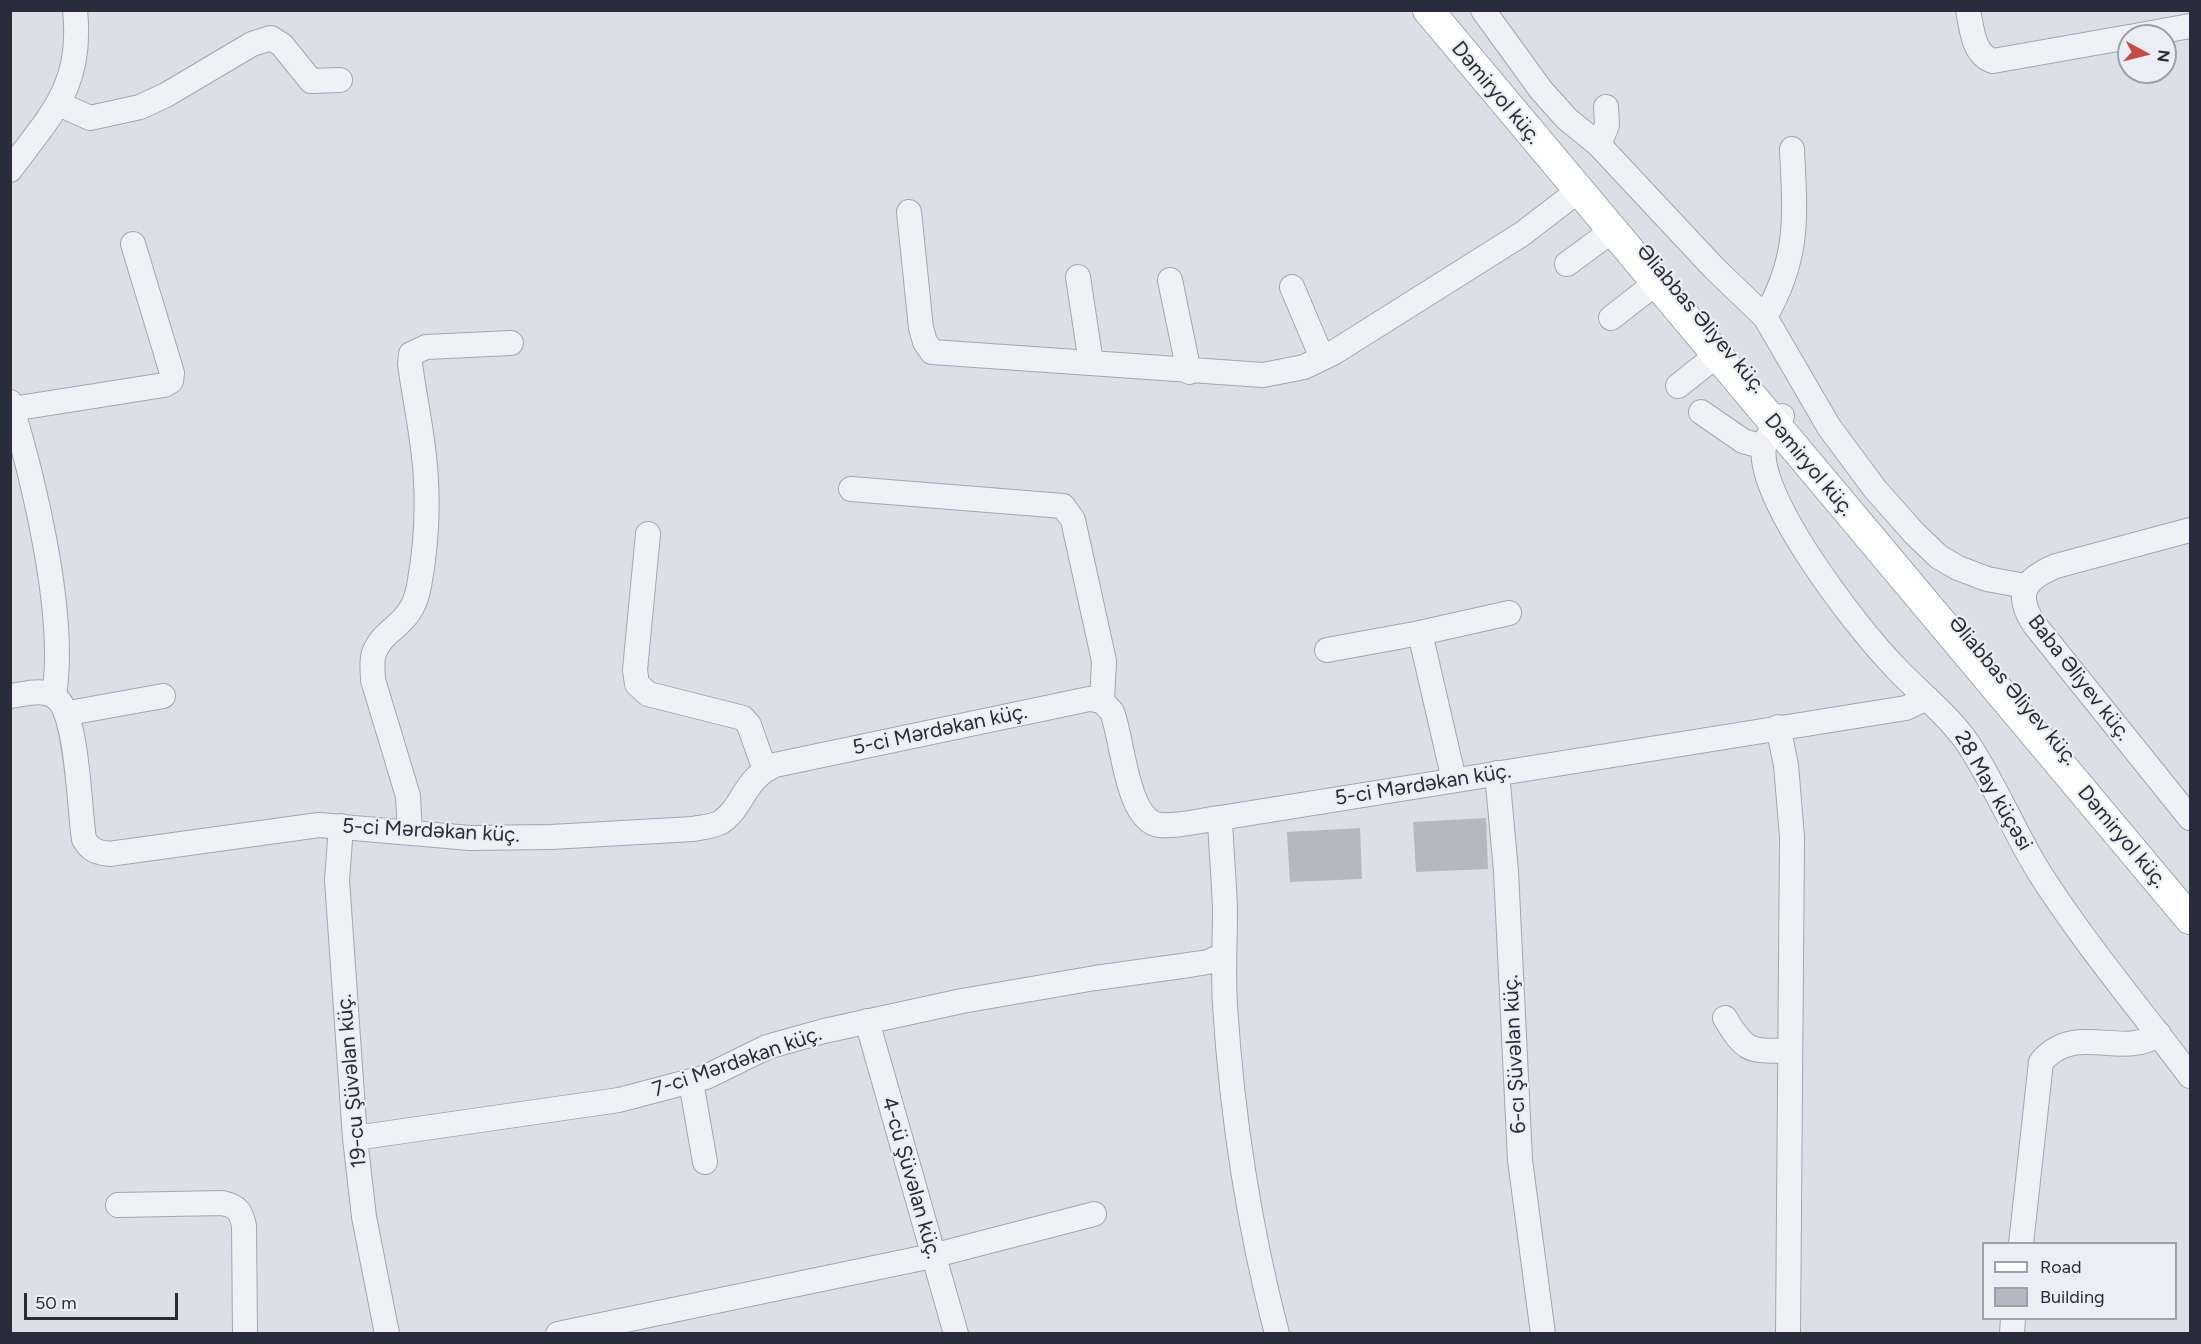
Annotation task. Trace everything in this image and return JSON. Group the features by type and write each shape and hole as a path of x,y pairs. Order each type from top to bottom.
{"main road":[{"name":"Dəmiryol küç.","path":"1428,10 1717,355 1774,429 2190,919"},
{"name":"Əliabbas Əliyev küç.","path":"1442,10 1774,429 2190,903"}],"street":[{"path":"10,170 59,104 68,87 76,58 75,10"},
{"name":"Dəmiryol küç.","path":"1483,10 1541,90 1567,119 1599,145 1714,268 1766,317 1829,427 1875,489 1914,533 1939,557 1958,568 1988,579 2025,586"},
{"path":"1968,10 1978,52 1983,58 1993,61 2117,39"},
{"path":"59,104 90,118 140,107 166,95 252,44 271,38 282,45 311,81 340,80"},
{"path":"1599,145 1607,124 1606,107"},
{"path":"1766,317 1783,281 1791,256 1795,223 1792,149"},
{"path":"909,212 921,328 925,342 932,351 1189,372 1263,375 1304,367 1322,358 1522,234 1578,191"},
{"path":"1567,264 1612,230"},
{"path":"11,405 164,385 171,381 172,374 133,244"},
{"path":"1078,277 1091,363"},
{"path":"1170,280 1189,372"},
{"path":"1611,318 1656,283"},
{"path":"1292,287 1322,358"},
{"path":"410,833 408,796 374,680 372,666 374,653 380,643 408,616 419,586 425,537 426,479 410,364 411,354 426,347 511,343"},
{"path":"1678,386 1717,355"},
{"name":"5-ci Mərdəkan küç.","path":"11,405 36,508 54,611 61,704 84,839 89,847 98,852 124,853 296,827 341,826 410,833 507,838 693,829 711,826 727,816 749,783 765,770 1083,700 1102,701 1109,706 1116,721 1134,798 1141,814 1160,825 1220,818 1906,708 1927,698"},
{"path":"1701,412 1743,441 1774,429"},
{"name":"28 May küçəsi","path":"1774,429 1769,481 1791,527 1875,645 1944,713 1968,745 2052,890 2190,1076"},
{"path":"852,489 1063,506 1073,520 1104,661 1102,701"},
{"name":"Baba Əliyev küç.","path":"2190,530 2056,566 2031,578 2025,586 2025,607 2034,624 2190,818"},
{"path":"648,534 635,670 637,684 648,694 743,718 749,725 765,770"},
{"path":"1327,650 1420,633 1509,613"},
{"path":"1420,633 1454,780"},
{"path":"10,696 43,692 61,704 163,696"},
{"path":"1778,727 1790,797 1788,1334"},
{"name":"6-cı Şüvəlan küç.","path":"1497,773 1506,871 1520,1160 1543,1334"},
{"path":"1220,818 1225,1006 1239,1134 1259,1261 1277,1334"},
{"name":"19-cu Şüvəlan küç.","path":"341,826 337,880 355,1138 364,1217 387,1334"},
{"name":"7-ci Mərdəkan küç.","path":"355,1138 619,1100 691,1082 783,1042 867,1021 1095,978 1208,962 1223,956"},
{"path":"1725,1018 1740,1043 1750,1049 1790,1051"},
{"name":"4-cü Şüvəlan küç.","path":"867,1021 956,1334"},
{"path":"2021,1242 2042,1062 2061,1044 2074,1041 2140,1043 2159,1034"},
{"path":"691,1082 705,1162"},
{"path":"118,1205 222,1203 236,1206 244,1226 245,1334"},
{"path":"558,1334 932,1256 1094,1214"}],"building":[{"path":"1486,818 1488,869 1416,872 1413,822"},
{"path":"1360,828 1362,879 1290,882 1287,832"}]}
